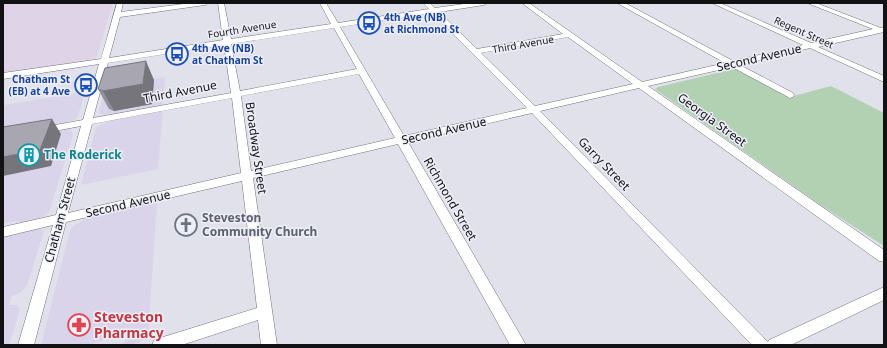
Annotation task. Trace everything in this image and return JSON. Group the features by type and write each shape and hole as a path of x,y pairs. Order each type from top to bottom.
{"street":[{"name":"Chatham Street","path":"26,345 120,3"},
{"path":"116,15 205,3"},
{"name":"Broadway Street","path":"221,3 236,94 269,345"},
{"name":"Richmond Street","path":"323,3 518,345"},
{"name":"Fourth Avenue","path":"3,76 337,26 430,7 484,3"},
{"name":"Georgia Street","path":"525,3 884,257"},
{"path":"620,3 790,95"},
{"path":"717,4 730,3"},
{"path":"810,3 883,30"},
{"name":"Regent Street","path":"717,4 884,80"},
{"name":"Garry Street","path":"430,7 534,110 762,345"},
{"name":"Second Avenue","path":"3,232 883,30"},
{"name":"Third Avenue","path":"476,52 569,35"},
{"name":"Third Avenue","path":"34,132 362,71"},
{"path":"775,345 884,292"},
{"path":"160,345 265,312"}],"shaded area":[{"path":"3,3 113,3 97,56 94,59 3,74"},
{"path":"165,77 163,105 111,115 100,114 99,112 105,87"},
{"path":"85,92 78,116 74,120 61,124 51,124 3,133 3,105"},
{"path":"163,111 158,169 81,185 96,127 112,120"},
{"path":"63,129 71,130 73,135 49,212 38,220 25,224 16,221 3,224 3,142"},
{"path":"157,202 148,337 133,345 122,345 130,335 125,334 89,345 41,345 70,231 73,226 87,218"},
{"path":"36,228 44,231 27,286 20,293 12,296 9,305 16,305 20,309 9,345 3,345 3,235"}],"green space":[{"path":"738,68 790,97 831,86 884,113 884,246 819,204 655,89 658,87"}],"building":[{"path":"146,61 143,84 103,91 98,89 105,68"},
{"path":"52,119 40,150 3,157 3,127"}],"place":[{"name":"4th Ave (NB) at Richmond St","path":"369,23"},
{"name":"4th Ave (NB) at Chatham St","path":"177,54"},
{"name":"Chatham St (EB) at 4 Ave","path":"86,85"},
{"name":"The Roderick","path":"29,155"},
{"name":"Steveston Community Church","path":"186,225"},
{"name":"Steveston Pharmacy","path":"79,325"}]}
